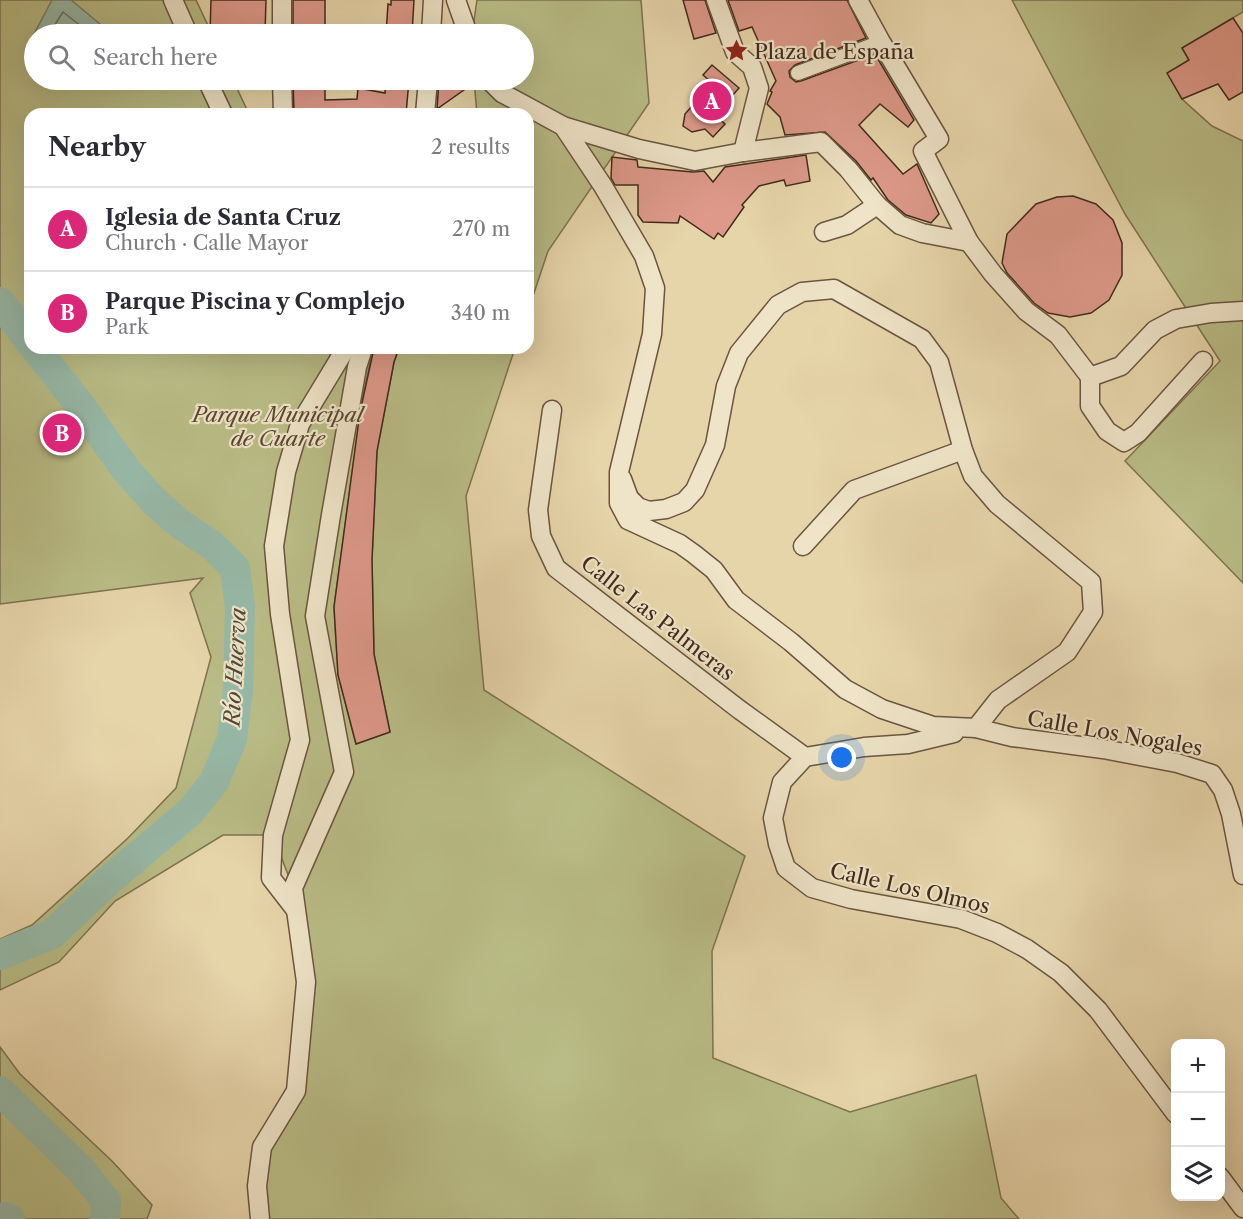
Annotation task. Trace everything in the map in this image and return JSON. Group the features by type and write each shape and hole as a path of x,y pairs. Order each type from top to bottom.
{"street":[{"path":"173,0 184,24"},
{"path":"282,0 282,24"},
{"path":"432,24 433,0"},
{"path":"456,0 464,24"},
{"path":"716,0 735,52 752,67 759,88 743,152"},
{"path":"858,0 880,42 939,139 923,152 969,242 993,274 1026,311 1058,335 1090,377 1090,405 1107,431 1124,442 1138,433 1203,361"},
{"path":"798,73 880,42"},
{"path":"212,90 220,108"},
{"path":"282,90 283,108"},
{"path":"425,108 427,90"},
{"path":"499,90 530,108"},
{"path":"534,110 563,126 639,150 695,161 821,142 877,205 900,225 922,233 969,242"},
{"path":"563,126 603,186 644,256 655,288 652,334 619,472 619,502 628,520 680,544 694,554 714,570 736,600 791,642 845,689 882,709 933,726 976,728"},
{"path":"824,232 847,225 877,205"},
{"path":"619,472 629,498 638,507 649,511 666,509 684,502 695,490 715,445 726,386 739,352 778,305 802,292 834,289 922,339 939,362 963,450 973,476 997,504 1091,582 1093,612 1067,652 998,700 976,728 908,744 864,747 805,757"},
{"path":"1090,377 1121,366 1155,330 1176,320 1211,313 1243,311"},
{"path":"296,910 271,878 273,835 300,740 280,614 274,546 286,472 300,424 342,354"},
{"path":"349,354 357,367"},
{"path":"260,1219 257,1186 262,1147 296,1091 306,982 293,888 344,772 315,616 361,354"},
{"name":"Calle Las Palmeras","path":"552,410 538,510 542,536 556,568 740,710 805,757"},
{"path":"803,546 854,490 963,450"},
{"name":"Calle Los Nogales","path":"976,728 1012,737 1103,749 1177,763 1212,774 1223,790 1231,814 1243,875"},
{"name":"Calle Los Olmos","path":"805,757 782,782 773,818 786,868 812,888 851,899 961,920 997,933 1027,949 1061,973 1098,1010 1171,1107"},
{"path":"1225,1183 1243,1208"}],"green space":[{"name":"Parque Municipal de Cuarte","path":"0,0 196,0 207,24 24,24 24,90 238,90 246,108 24,108 24,354 372,354 362,401 334,607 338,675 356,744 390,732 374,654 372,560 377,451 397,354 513,354 466,496 484,690 745,856 712,951 713,1058 850,1112 976,1075 1001,1198 1019,1219 260,1219 262,1147 296,1091 306,982 293,888 273,835 223,835 115,901 59,962 0,990 0,939 32,925 128,838 176,788 211,657 190,593 203,578 0,604"},
{"path":"477,0 641,0 649,103 548,251 534,293 534,108 476,108 475,90 534,90 534,24 473,24"},
{"path":"1012,0 1243,0 1243,12 1182,48 1189,60 1168,73 1182,99 1212,126 1243,141 1243,583 1125,461 1220,361 1125,214"},
{"path":"0,1047 20,1074 113,1162 152,1205 147,1219 0,1219"}],"water":[{"path":"52,0 71,0 100,24 39,24"}],"building":[{"path":"211,0 266,0 265,24 210,24"},
{"path":"293,0 325,0 325,24 293,24"},
{"path":"391,0 414,0 413,24 387,24 388,4 391,5"},
{"path":"683,0 705,0 716,33 694,39"},
{"path":"728,0 847,0 866,38 795,65 789,71 790,77 796,82 801,81 875,54 914,120 908,127 880,104 859,125 903,174 917,164 939,214 931,223 906,215 888,200 873,178 871,180 856,161 825,132 785,135 780,117 767,104 772,92 770,91 776,81 752,27 739,31"},
{"path":"1233,18 1243,33 1243,92 1229,100 1218,84 1182,99 1167,73 1189,60 1182,48"},
{"path":"712,65 739,88 715,115 725,124 713,137 705,129 692,132 683,126 685,114 712,83 703,75"},
{"path":"293,90 325,90 325,100 357,99 358,90 385,93 385,90 408,90 407,108 294,108"},
{"path":"438,90 464,90 438,108"},
{"path":"806,155 810,181 786,186 784,180 759,186 742,205 744,207 723,237 718,233 714,239 680,216 678,223 643,222 638,215 638,185 615,185 611,178 612,157 637,160 638,167 704,171 713,182 725,167"},
{"path":"1073,196 1096,204 1113,220 1122,243 1122,275 1109,300 1091,313 1070,317 1048,313 1034,303 1007,273 1002,263 1007,234 1036,204 1057,197"},
{"path":"373,354 397,354 377,451 372,560 374,654 390,732 356,744 338,675 334,607 360,412"}],"waterway":[{"name":"Río Huerva","path":"0,302 24,334"},
{"name":"Río Huerva","path":"0,955 52,934 108,881 190,812 214,782 232,739 238,690 240,607 235,568 213,546 180,524 154,501 126,470 80,405 40,354"},
{"name":"Río Huerva","path":"0,1091 80,1169 106,1201 105,1219"},
{"name":"Río Huerva","path":"0,1218 10,1219"}],"place":[{"name":"Plaza de España","path":"736,51"},
{"name":"Iglesia de Santa Cruz","path":"712,101"},
{"name":"Parque Piscina y Complejo","path":"62,433"}]}
